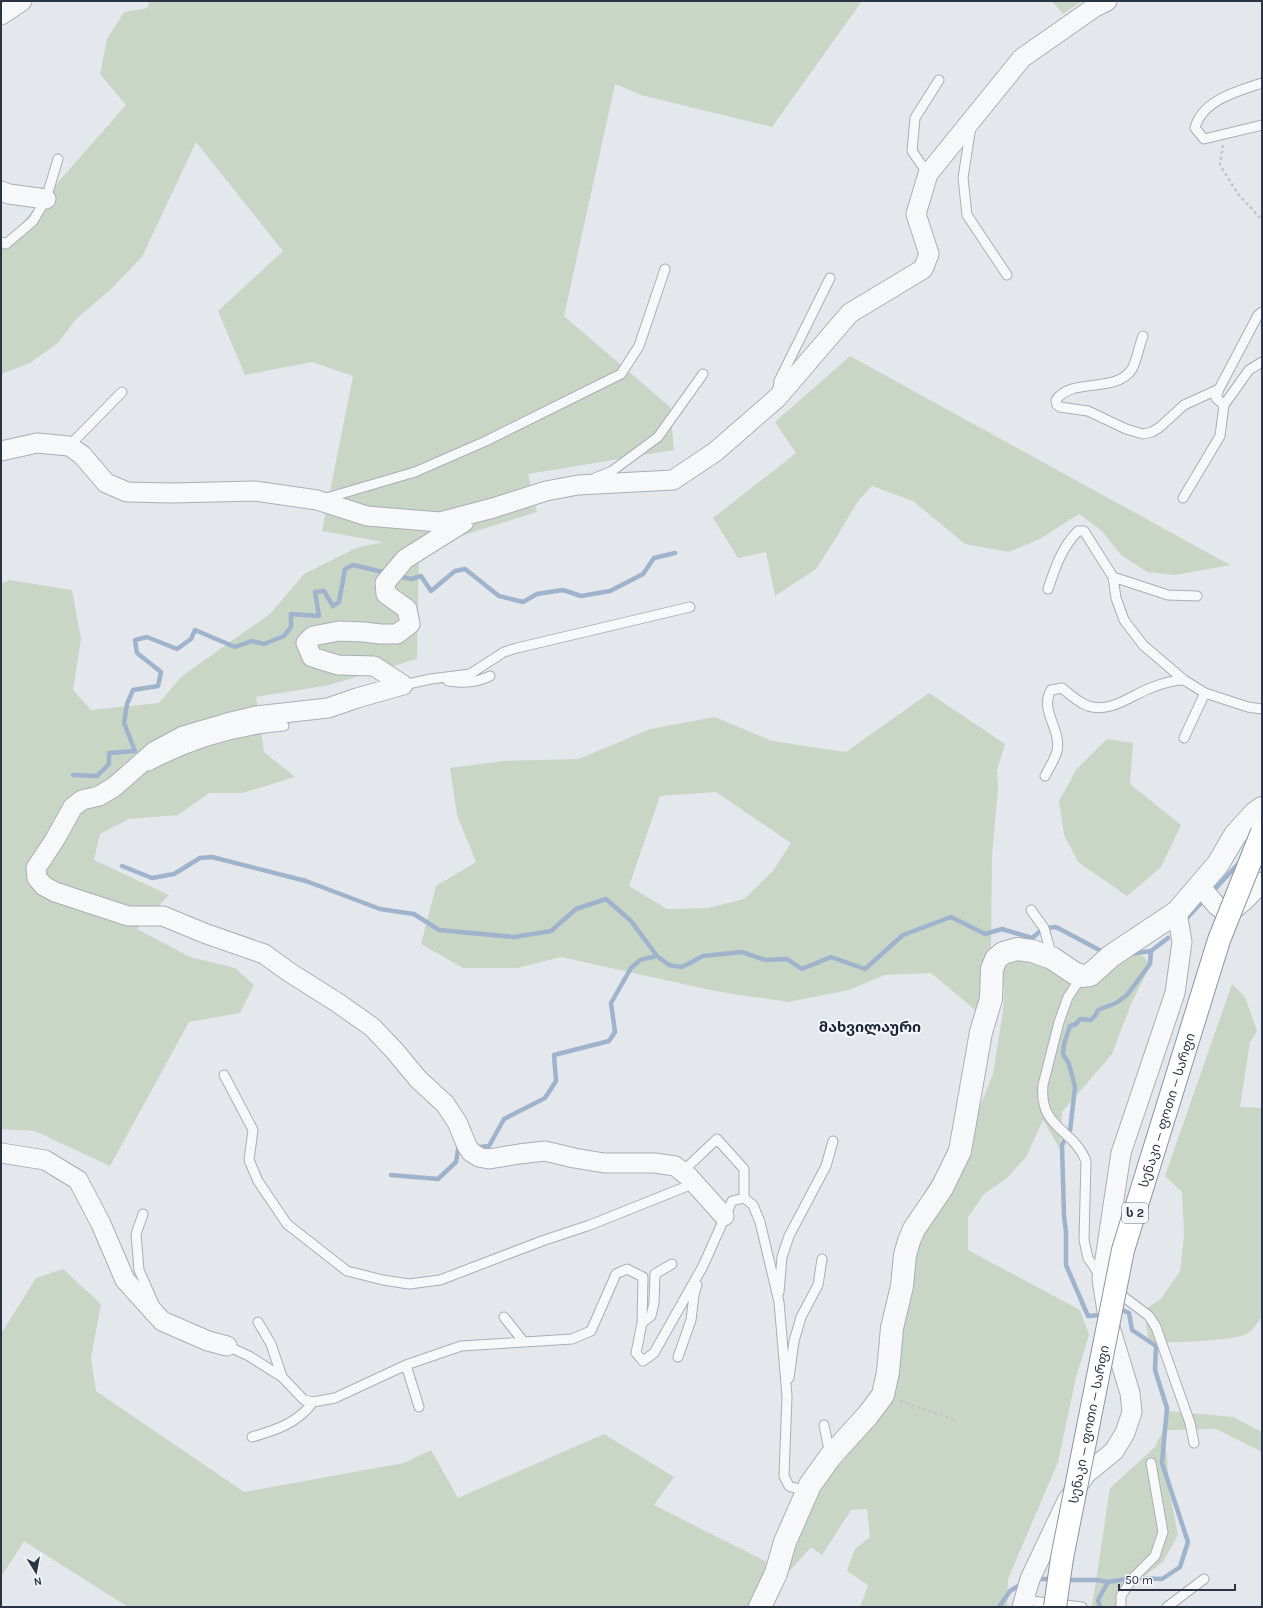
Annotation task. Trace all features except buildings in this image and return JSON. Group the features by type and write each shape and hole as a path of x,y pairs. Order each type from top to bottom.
{"highway":[{"name":"სენაკი — ფოთი — სარფი","path":"1055,1607 1062,1558 1123,1250 1219,940 1262,832"}],"street":[{"path":"1,15 22,1"},
{"path":"1,451 37,443 69,446 82,455 106,483 127,492 172,493 255,491 317,500 367,516 440,522 480,512 546,491 578,485 673,480 715,452 777,398 850,313 923,269 929,254 916,214 928,174 1022,58 1095,7 1107,1"},
{"path":"1,192 46,199"},
{"path":"403,685 374,666 338,665 312,657 306,643 313,636 339,631 397,634 410,624 408,609 386,594 385,583 405,559 480,512"},
{"path":"403,685 328,708 256,716 183,736 155,751 114,787 99,796 82,800 73,807 54,841 36,868 37,878 44,886 55,892 128,916 163,916 204,933 264,954 372,1027 394,1050 418,1079 445,1104 457,1122 467,1146 471,1152 479,1157 489,1159 545,1151 604,1163 656,1163 675,1166 689,1177 724,1216"},
{"path":"760,1607 776,1573 785,1542 810,1485 830,1457 883,1395 889,1366 892,1328 902,1286 905,1256 914,1229 942,1188 960,1151 981,1032 991,1000 992,969 996,959 1004,953 1017,950 1032,951 1052,958 1074,973 1082,976 1090,975 1111,956 1177,912 1207,895 1218,864 1235,835 1255,813 1262,808"},
{"path":"1207,895 1224,911 1233,910 1262,882"},
{"path":"1023,1604 1030,1579 1067,1502 1086,1474 1114,1451 1125,1433 1132,1412 1130,1393 1108,1324 1102,1278 1121,1153 1175,993 1182,942 1177,912"},
{"path":"1,1153 45,1160 78,1180 101,1224 124,1280 162,1321 208,1342 227,1346"}],"lane":[{"path":"928,174 912,151 915,118 939,80"},
{"path":"1262,84 1219,99 1197,120 1195,128 1204,139 1262,125"},
{"path":"972,119 963,178 967,215 1007,275"},
{"path":"1,242 6,244 33,221 46,199 58,159"},
{"path":"317,500 415,472 486,441 621,374 639,346 665,269"},
{"path":"777,398 780,381 830,278"},
{"path":"1224,405 1216,398 1219,389 1258,315 1262,312"},
{"path":"1143,336 1132,368 1125,376 1111,382 1068,390 1060,394 1056,400 1057,405 1060,407 1088,411 1126,429 1143,434 1152,432 1160,427 1184,405 1219,389"},
{"path":"1183,498 1220,436 1224,405 1249,370 1262,362"},
{"path":"578,485 612,471 658,436 702,374"},
{"path":"69,446 122,392"},
{"path":"1048,589 1056,564 1070,539 1078,531 1084,531 1113,577 1116,598 1124,620 1143,645 1184,680 1205,692 1248,708 1262,708"},
{"path":"1113,577 1168,595 1197,596"},
{"path":"403,685 431,679 470,674 504,652 517,648 690,607"},
{"path":"431,679 466,683 482,680 490,676"},
{"path":"1045,776 1058,750 1057,739 1048,710 1047,696 1051,690 1062,688 1076,700 1088,706 1098,708 1114,706 1159,684 1173,680 1184,680"},
{"path":"1184,738 1205,692"},
{"path":"122,780 189,747 230,734 284,726"},
{"path":"1031,910 1044,928 1052,958"},
{"path":"1082,976 1068,997 1043,1084 1042,1095 1048,1116 1058,1128 1082,1150 1086,1161 1084,1240 1088,1258 1102,1278 1148,1316 1156,1327 1190,1423 1194,1443"},
{"path":"224,1075 252,1130 250,1160 258,1181 287,1224 347,1271 383,1280 409,1284 440,1280 542,1241 590,1225 689,1177 716,1139 744,1169 744,1198"},
{"path":"779,1302 782,1257 789,1236 826,1166 833,1141"},
{"path":"744,1198 753,1205 760,1222 779,1302 787,1396"},
{"path":"678,1357 691,1320 694,1295 703,1266 732,1201 744,1198"},
{"path":"143,1214 136,1234 139,1270 162,1321"},
{"path":"810,1485 798,1489 788,1486 784,1476 787,1396 794,1341 801,1317 818,1285 822,1259"},
{"path":"642,1323 651,1316 654,1303 655,1274 672,1264"},
{"path":"227,1346 249,1356 282,1377 304,1400 313,1402 335,1398 406,1365 461,1346 572,1339 591,1331 616,1274 627,1269 643,1277 642,1323 636,1353 643,1361 654,1353 703,1266"},
{"path":"504,1317 523,1341"},
{"path":"258,1322 272,1344 282,1377"},
{"path":"406,1365 419,1407"},
{"path":"252,1436 275,1430 304,1414 313,1402"},
{"path":"824,1424 830,1457"},
{"path":"1121,1607 1121,1596 1133,1578 1155,1556 1163,1532 1151,1463"},
{"path":"1167,1607 1204,1579"},
{"path":"1023,1604 1082,1607"}],"path":[{"path":"1225,133 1220,165 1238,194 1262,220"},
{"path":"883,1395 957,1421"}],"green space":[{"path":"150,1 862,1 772,127 641,95 615,84 564,316 670,407 674,450 528,474 537,512 419,549 417,659 329,685 256,697 264,752 295,777 242,793 209,793 178,815 129,819 100,834 94,860 169,895 137,929 190,957 235,968 254,985 240,1013 189,1022 110,1166 35,1131 1,1129 1,584 9,580 72,590 81,639 73,690 91,710 159,703 182,676 270,614 304,574 356,548 383,542 322,531 353,376 312,362 245,375 218,311 283,251 196,142 142,257 110,290 76,319 58,343 30,363 1,374 1,242 15,231 126,105 100,74 107,39 124,12 147,8"},
{"path":"1052,1 1082,1 1063,14"},
{"path":"850,356 1230,565 1175,575 1147,572 1121,555 1102,531 1079,514 1040,539 1009,552 965,544 913,501 872,486 858,501 816,569 775,596 766,552 738,558 713,518 796,453 775,422"},
{"path":"929,693 1005,744 997,770 998,788 992,855 991,947 980,986 980,1014 931,973 885,975 849,990 788,1002 715,991 561,957 517,968 463,968 421,944 436,886 476,862 457,815 450,768 503,761 579,759 650,729 715,717 772,741 846,752","holes":["716,792 791,843 773,871 744,899 708,908 667,909 629,886 660,796"]},
{"path":"1107,739 1133,743 1130,784 1181,825 1161,867 1127,896 1078,862 1064,835 1059,801 1076,770"},
{"path":"1130,945 1151,964 1131,1004 1112,1054 1062,1112 1060,1149 1043,1120 1026,1157 1007,1178 984,1194 968,1217 968,1250 1080,1310 1089,1335 1076,1377 1058,1462 1008,1579 1007,1607 859,1607 868,1585 847,1571 855,1549 870,1537 867,1509 851,1510 822,1555 811,1547 785,1576 801,1505 844,1460 866,1430 909,1222 926,1189 980,1106 993,1074 1003,1011 1004,991 1001,969 1011,957 1024,953 1082,976"},
{"path":"1232,984 1245,997 1257,1031 1250,1042 1240,1107 1262,1108 1262,1317 1250,1332 1241,1336 1216,1340 1149,1343 1144,1310 1161,1299 1180,1271 1184,1235 1182,1192 1165,1176"},
{"path":"63,1269 101,1304 91,1358 96,1391 244,1492 404,1463 431,1450 458,1498 604,1434 674,1477 654,1505 771,1564 751,1607 128,1607 24,1541 1,1577 1,1334 36,1278"},
{"path":"1168,1411 1233,1417 1262,1432 1262,1452 1216,1429 1163,1430"},
{"path":"1163,1430 1167,1456 1169,1490 1178,1535 1163,1562 1131,1586 1124,1596 1124,1607 1092,1607 1110,1488 1155,1447"}],"waterway":[{"path":"398,576 411,579 421,576 431,591 455,571 465,569 499,596 523,602 537,594 563,590 581,596 610,591 643,574 654,558 675,553"},
{"path":"73,775 97,776 109,764 109,753 135,751 124,723 127,704 133,690 158,686 161,672 137,653 135,640 147,637 177,649 191,639 195,630 235,647 252,641 264,644 284,636 291,627 291,614 319,616 315,592 324,591 333,606 339,602 345,569 353,565 387,573"},
{"path":"122,866 152,878 174,874 200,858 212,857 306,881 380,909 414,914 439,930 514,937 551,931 576,909 606,899 631,921 657,956 669,965 682,967 703,956 742,952 765,960 787,959 802,969 831,957 865,969 903,935 951,917 985,934 1002,929 1032,938 1044,928 1056,927 1105,953"},
{"path":"1212,892 1241,861"},
{"path":"1187,918 1205,899"},
{"path":"1129,954 1151,951 1168,938"},
{"path":"1070,1131 1075,1087 1069,1064 1063,1054 1064,1044 1070,1026 1076,1024 1080,1019 1091,1020 1098,1010 1116,1003 1127,995 1150,964 1151,951"},
{"path":"476,1145 479,1147 489,1146 504,1119 545,1098 556,1081 554,1055 609,1041 615,1032 611,1003 631,968 640,960 657,956"},
{"path":"1064,1141 1062,1145 1066,1265 1088,1316 1100,1315"},
{"path":"391,1175 438,1179 456,1162 459,1144"},
{"path":"1065,1580 1097,1580 1108,1582 1133,1578 1162,1579 1180,1567 1188,1542 1162,1463 1167,1408 1155,1370 1156,1346 1132,1330 1129,1313 1122,1310 1118,1311"},
{"path":"1035,1579 1054,1579"},
{"path":"1100,1607 1098,1600 1108,1582"},
{"path":"999,1607 1010,1591 1023,1583"}],"district":[{"name":"მახვილაური","path":"870,1027"}]}
